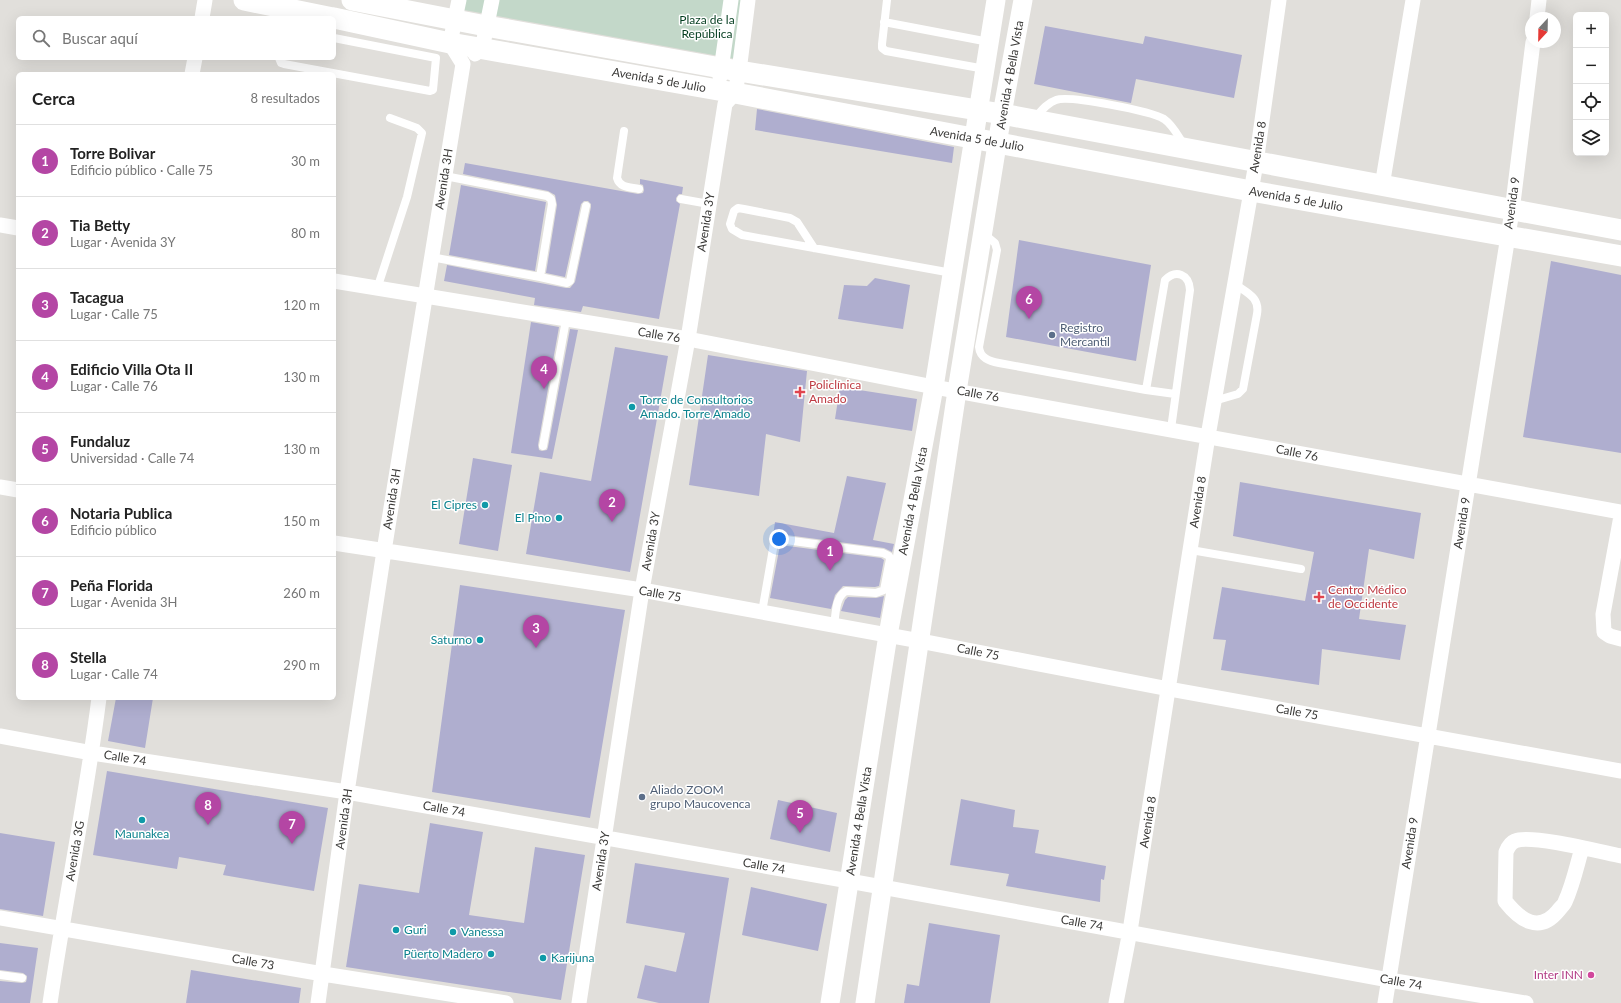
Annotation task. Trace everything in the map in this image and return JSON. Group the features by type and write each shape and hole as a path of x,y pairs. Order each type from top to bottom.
{"main road":[{"name":"Avenida 5 de Julio","path":"244,0 287,13 315,16"},
{"name":"Avenida 5 de Julio","path":"352,0 456,10 486,26 730,69 1002,114 1186,150 1621,230"},
{"name":"Avenida 5 de Julio","path":"336,18 450,43 726,96 973,138 1251,191 1621,256"}],"street":[{"path":"202,16 205,0"},
{"path":"456,10 450,43 463,64 482,49 492,0"},
{"name":"Avenida 3Y","path":"730,69 731,0"},
{"name":"Avenida 3Y","path":"579,1003 642,590 688,339 730,69 748,0"},
{"name":"Avenida 4 Bella Vista","path":"830,1003 888,635 934,387 996,0"},
{"name":"Avenida 4 Bella Vista","path":"865,1003 957,391 1002,114 1023,0"},
{"name":"Avenida 8","path":"1116,1003 1130,931 1208,436 1256,163 1279,0"},
{"path":"1382,186 1413,0"},
{"path":"1537,12 1539,0"},
{"name":"Avenida 9","path":"1385,1003 1512,210 1532,48"},
{"path":"192,72 195,60"},
{"name":"Avenida 3H","path":"318,1003 347,792 384,551 463,64"},
{"path":"0,225 16,228"},
{"name":"Calle 76","path":"336,281 688,339 934,387 1621,512"},
{"path":"0,487 16,490"},
{"path":"1621,516 1603,614 1604,632 1610,636 1621,639"},
{"name":"Calle 75","path":"336,543 642,590 920,641 1169,689 1621,771"},
{"name":"Avenida 3G","path":"50,1003 61,928 92,753 99,700"},
{"name":"Calle 74","path":"0,736 92,753 347,792 1130,931 1389,980 1526,1003"},
{"path":"1582,848 1565,903 1551,919 1539,924 1523,920 1505,901 1506,852 1509,845 1514,841 1532,838 1582,848 1621,856"},
{"name":"Calle 73","path":"0,918 323,974 506,1003"}],"lane":[{"path":"887,0 882,48 886,51 985,69"},
{"path":"884,22 989,42"},
{"path":"336,38 436,58 432,90 430,91 336,74"},
{"path":"280,60 281,63 284,64 327,72"},
{"path":"1033,120 1049,102 1064,98 1144,112 1156,115 1168,123 1186,150"},
{"path":"377,289 407,197 422,133 417,128 390,118"},
{"path":"624,131 617,178 622,186 639,188"},
{"path":"445,176 547,196 551,199 552,204 540,277"},
{"path":"681,199 709,204"},
{"path":"431,257 567,282 570,281 586,206"},
{"path":"814,248 797,222 790,218 738,208 734,211 730,224 732,229 742,235 952,273"},
{"path":"983,233 995,243 997,250 979,347 980,352 986,360 1175,394"},
{"path":"1146,390 1163,285 1168,277 1180,274 1187,279 1190,290 1171,429"},
{"path":"1214,401 1238,394 1243,388 1257,314 1257,302 1235,284"},
{"path":"543,446 566,320"},
{"path":"762,612 774,543 778,539 889,556 890,559 884,590 876,593 846,591 842,593 838,602 834,625"},
{"path":"1191,550 1302,569"},
{"path":"0,976 22,978"}],"green space":[{"name":"Plaza de la República","path":"454,0 743,0 736,59 453,8"}],"building":[{"path":"1045,26 1143,44 1145,36 1242,55 1234,98 1136,79 1131,103 1034,84"},
{"path":"757,109 954,147 952,163 755,130"},
{"path":"465,163 638,194 643,193 644,190 643,185 640,184 640,179 683,187 682,194 679,194 676,198 676,201 680,204 659,319 583,306 581,312 534,305 535,298 444,281 447,265 570,288 575,282 591,207 591,204 588,201 584,201 581,204 565,277 546,273 557,205 555,195 548,191 463,174"},
{"path":"461,185 546,202 535,271 449,255"},
{"path":"1019,240 1151,265 1136,361 1006,337"},
{"path":"1551,261 1621,275 1621,453 1523,437"},
{"path":"875,278 910,285 903,329 838,319 844,285 867,286"},
{"path":"531,322 559,327 538,445 539,450 542,451 547,450 548,447 570,329 578,330 552,459 511,453"},
{"path":"615,347 668,356 630,572 526,554 540,472 591,481"},
{"path":"708,355 807,371 800,442 766,434 759,496 689,485"},
{"path":"840,387 917,399 912,431 835,419"},
{"name":"El Cipres","path":"473,458 512,465 498,551 459,544"},
{"path":"847,476 886,483 873,540 894,544 892,552 884,548 779,534 773,536 775,522 834,533"},
{"name":"Centro Médico de Occidente","path":"1240,482 1421,513 1414,559 1369,549 1359,619 1406,625 1400,660 1322,649 1319,685 1221,670 1226,640 1213,639 1222,587 1305,601 1314,552 1233,536"},
{"path":"780,545 881,558 884,560 879,586 843,586 835,595 831,609 770,598"},
{"path":"460,585 625,610 590,818 432,792"},
{"path":"884,596 880,618 841,611 845,600 848,597 876,598"},
{"path":"116,700 153,700 145,748 108,741"},
{"path":"107,771 328,808 314,891 223,875 226,865 179,857 177,869 93,855"},
{"path":"961,799 1015,810 1013,827 1039,830 1035,853 1106,866 1104,880 1101,879 1100,902 1006,886 1009,874 950,865"},
{"path":"778,800 837,813 830,852 770,839"},
{"path":"430,823 483,832 469,915 524,923 535,847 585,855 561,1000 346,967 359,884 419,893"},
{"path":"0,833 55,842 43,916 0,909"},
{"path":"635,863 729,878 709,1003 659,1003 637,998 645,965 676,972 685,933 626,923"},
{"path":"751,887 827,904 818,951 742,935"},
{"path":"929,923 1000,935 990,1003 904,1003 907,984 919,986"},
{"path":"0,943 38,948 30,1003 0,1003 0,981 22,983 26,982 27,976 23,973 0,970"},
{"path":"191,970 301,988 299,1003 186,1003"}],"place":[{"name":"Notaria Publica","path":"1029,319"},
{"name":"Registro Mercantil","path":"1052,335"},
{"name":"Edificio Villa Ota II","path":"544,389"},
{"name":"Policlínica Amado","path":"800,392"},
{"name":"Torre de Consultorios Amado. Torre Amado","path":"632,407"},
{"name":"El Cipres","path":"485,505"},
{"name":"El Pino","path":"559,518"},
{"name":"Tia Betty","path":"612,522"},
{"name":"Torre Bolivar","path":"830,571"},
{"name":"Centro Médico de Occidente","path":"1319,597"},
{"name":"Saturno","path":"480,640"},
{"name":"Tacagua","path":"536,648"},
{"name":"Aliado ZOOM grupo Maucovenca","path":"642,797"},
{"name":"Maunakea","path":"142,820"},
{"name":"Stella","path":"208,825"},
{"name":"Fundaluz","path":"800,833"},
{"name":"Peña Florida","path":"292,844"},
{"name":"Guri","path":"396,930"},
{"name":"Vanessa","path":"453,932"},
{"name":"Püerto Madero","path":"491,954"},
{"name":"Karijuna","path":"543,958"},
{"name":"Inter INN","path":"1591,975"}]}
